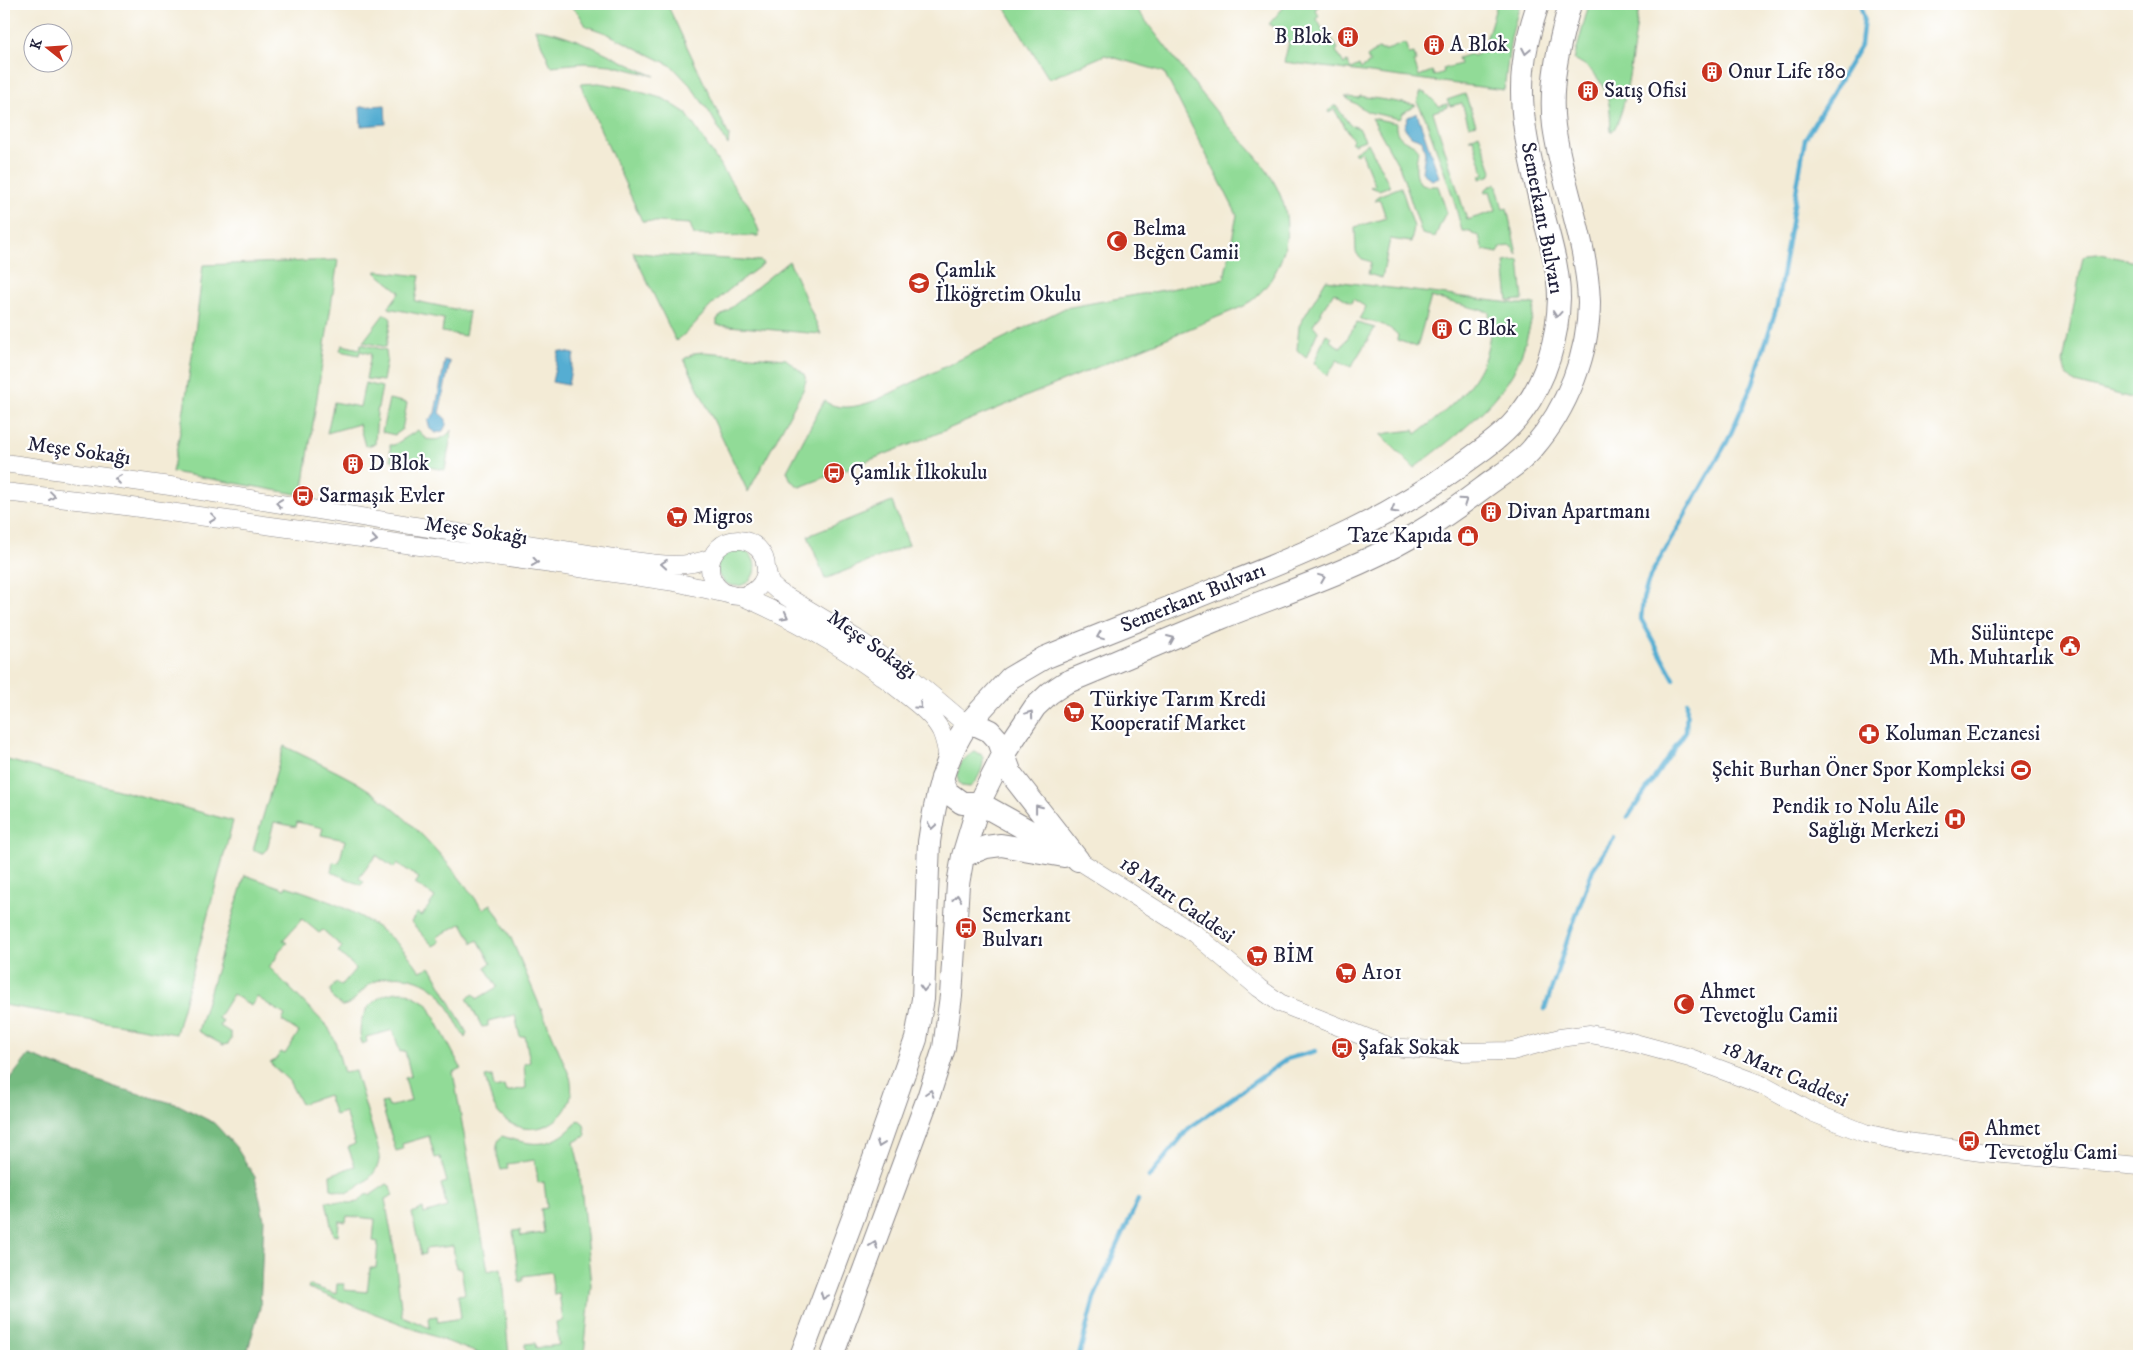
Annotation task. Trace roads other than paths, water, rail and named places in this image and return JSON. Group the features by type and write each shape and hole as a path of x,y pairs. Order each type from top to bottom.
{"main road":[{"name":"Semerkant Bulvarı","path":"801,1356 856,1210 916,1039 923,999 929,842 945,769 967,725 1010,678 1044,658 1310,552 1352,533 1394,510 1488,446 1522,413 1532,397 1548,361 1556,328 1559,297 1553,254 1528,149 1522,98 1523,67 1538,4"},
{"name":"Semerkant Bulvarı","path":"832,1356 928,1098 944,1048 951,996 956,911 963,856 979,802 1002,755 1035,707 1050,693 1065,683 1352,565 1400,543 1473,496 1518,462 1533,449 1563,404 1573,380 1587,328 1587,274 1582,244 1558,150 1553,102 1553,78 1557,53 1570,4"},
{"path":"967,725 977,725 990,731 999,741 1002,755 1011,774 1078,860"},
{"path":"945,769 948,792 962,803 979,802 1047,840 1078,860"},
{"path":"963,856 986,846 1000,845 1052,853 1078,860"}],"street":[{"name":"Meşe Sokağı","path":"4,463 190,489 619,559 678,565 696,564 711,558"},
{"name":"Meşe Sokağı","path":"4,492 104,503 557,565 676,582 736,595 802,625 864,661 917,704 936,723 945,741 945,769"},
{"path":"765,563 765,572 757,588 750,593 736,595 723,592 711,577 711,558 722,544 739,540 748,542 762,554 765,563 770,584 779,592 858,639 897,666 967,725"},
{"name":"18 Mart Caddesi","path":"1078,860 1195,934 1280,1003 1390,1047 1460,1052 1512,1051 1560,1038 1590,1034 1627,1041 1690,1058 1762,1085 1814,1113 1874,1135 1900,1141 1981,1152 2139,1166"}],"water":[{"path":"385,105 386,124 361,126 360,107"},
{"path":"1417,113 1439,177 1432,180 1422,172 1425,153 1422,140 1411,136 1404,127 1408,117"},
{"path":"559,351 574,354 568,385 552,382"},
{"path":"445,360 450,362 439,413 446,419 446,425 443,431 436,433 430,429 428,421 435,413"}],"waterway":[{"path":"1674,679 1641,619 1643,599 1650,576 1727,442 1753,383 1777,306 1805,139 1861,45 1864,18 1860,4"},
{"path":"1628,817 1686,731 1687,702"},
{"path":"1545,1009 1593,869 1614,838"},
{"path":"1149,1177 1189,1128 1287,1059 1315,1051"},
{"path":"1079,1356 1094,1298 1138,1200"}],"place":[{"name":"B Blok","path":"1348,37"},
{"name":"A Blok","path":"1434,45"},
{"name":"Onur Life 180","path":"1712,72"},
{"name":"Satış Ofisi","path":"1588,91"},
{"name":"Belma Beğen Camii","path":"1117,241"},
{"name":"Çamlık İlköğretim Okulu","path":"919,283"},
{"name":"C Blok","path":"1442,329"},
{"name":"D Blok","path":"353,464"},
{"name":"Çamlık İlkokulu","path":"834,473"},
{"name":"Sarmaşık Evler","path":"303,496"},
{"name":"Divan Apartmanı","path":"1491,512"},
{"name":"Migros","path":"677,517"},
{"name":"Taze Kapıda","path":"1468,536"},
{"name":"Sülüntepe Mh. Muhtarlık","path":"2070,646"},
{"name":"Türkiye Tarım Kredi Kooperatif Market","path":"1074,712"},
{"name":"Koluman Eczanesi","path":"1869,734"},
{"name":"Şehit Burhan Öner Spor Kompleksi","path":"2021,770"},
{"name":"Pendik 10 Nolu Aile Sağlığı Merkezi","path":"1955,819"},
{"name":"Semerkant Bulvarı","path":"966,928"},
{"name":"BİM","path":"1257,956"},
{"name":"A101","path":"1346,973"},
{"name":"Ahmet Tevetoğlu Camii","path":"1684,1004"},
{"name":"Şafak Sokak","path":"1342,1048"},
{"name":"Ahmet Tevetoğlu Cami","path":"1969,1141"}]}
